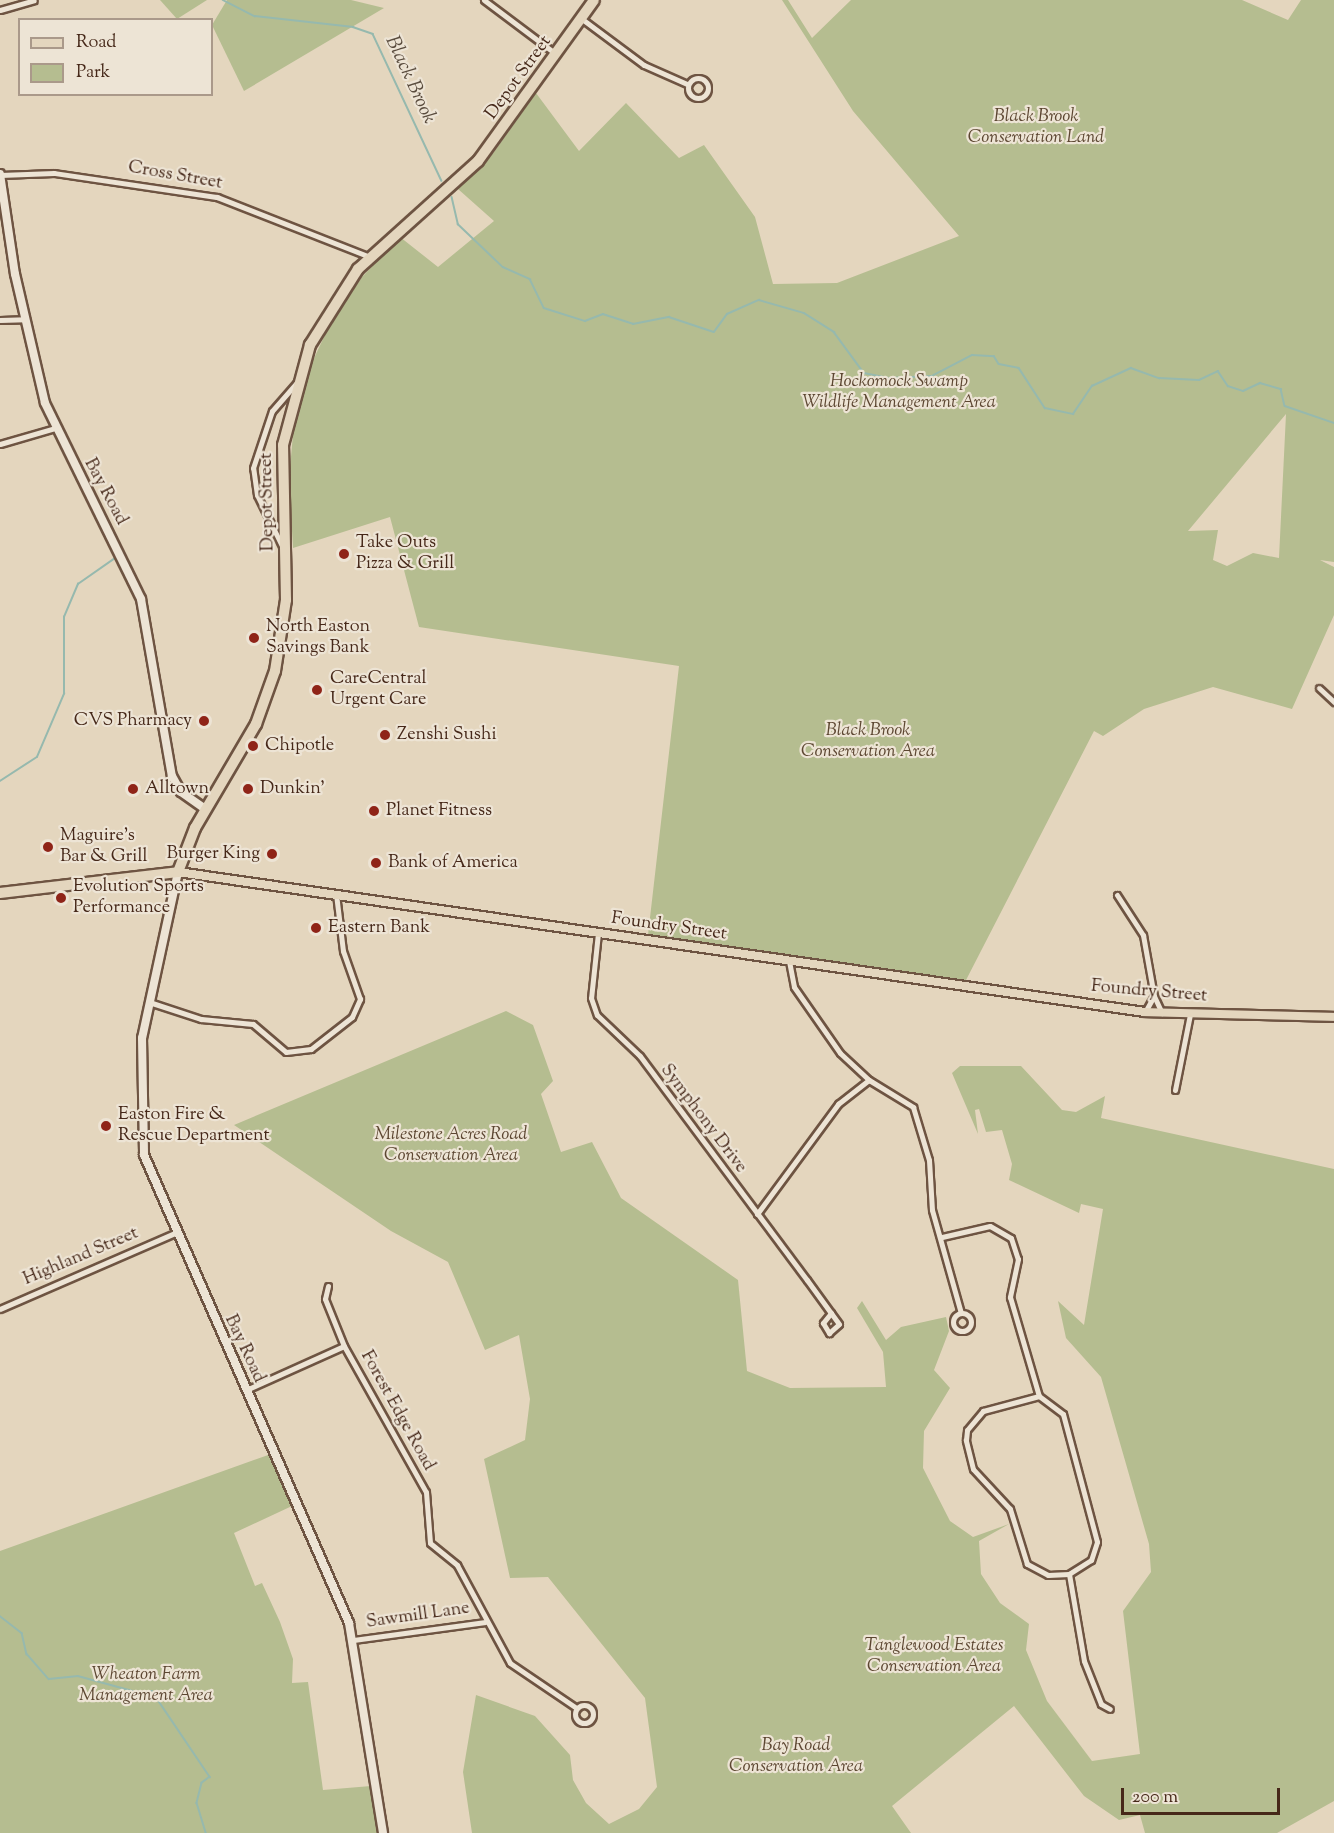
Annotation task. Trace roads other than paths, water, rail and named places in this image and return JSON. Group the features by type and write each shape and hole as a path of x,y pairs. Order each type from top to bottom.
{"highway":[{"name":"Depot Street","path":"178,872 205,810 268,694 285,614 282,458 296,383 330,309 370,257 472,167 557,55 594,0"},
{"name":"Foundry Street","path":"0,893 178,872"}],"main road":[{"name":"Bay Road","path":"0,175 25,319 55,428 139,592 172,776 180,792 205,810"},
{"name":"Bay Road","path":"178,872 147,1001 140,1071 141,1140 175,1233 354,1640 383,1833"},
{"name":"Foundry Street","path":"178,872 1145,1012 1334,1017"}],"street":[{"path":"0,10 34,0"},
{"path":"484,0 557,55"},
{"path":"582,19 644,65 687,84"},
{"name":"Cross Street","path":"0,175 54,173 217,197 370,257"},
{"path":"0,320 25,319"},
{"path":"285,550 257,495 253,468 272,411 296,383"},
{"path":"0,444 55,428"},
{"path":"1319,688 1334,702"},
{"path":"147,1001 201,1018 250,1023 286,1052 311,1049 352,1017 360,999 343,951 336,894"},
{"path":"1117,895 1143,935 1154,996 1162,1013"},
{"name":"Symphony Drive","path":"598,933 591,998 597,1015 640,1056 831,1313"},
{"path":"789,961 794,987 840,1053 869,1080 913,1107 929,1160 932,1210 942,1237 961,1313"},
{"path":"1145,1012 1154,996"},
{"path":"1175,1090 1190,1014"},
{"path":"757,1214 838,1104 869,1080"},
{"path":"942,1237 990,1226 1011,1238 1018,1259 1010,1298 1039,1396 1064,1414 1097,1542 1091,1560 1069,1574 1048,1575 1027,1564 1010,1509 973,1469 966,1440 967,1430 983,1411 1039,1396"},
{"name":"Highland Street","path":"0,1308 175,1233"},
{"name":"Forest Edge Road","path":"328,1286 326,1299 344,1346 426,1492 430,1543 457,1565 485,1622 510,1663 575,1707"},
{"path":"246,1390 344,1346"},
{"path":"1069,1574 1084,1661 1101,1704 1110,1709"},
{"name":"Sawmill Lane","path":"354,1640 485,1622"}],"waterway":[{"name":"Black Brook","path":"223,0 255,16 353,27 373,34 442,181"},
{"name":"Black Brook","path":"452,197 458,224 503,267 530,279 544,308 585,321 603,314 633,324 669,317 714,332 727,314 759,300 804,313 834,332 864,373 889,378 932,376 972,355 994,356 999,364 1019,368 1045,408 1073,414 1092,386 1131,368 1159,378 1199,380 1218,371 1228,386 1243,391 1260,383 1281,389 1285,406 1334,423"},
{"path":"0,781 37,757 64,694 64,617 78,584 118,556"},
{"path":"0,1616 22,1633 27,1654 49,1679 78,1676 140,1693 152,1691 210,1777 202,1783 197,1803 206,1833"}],"place":[{"name":"Take Outs Pizza & Grill","path":"344,554"},
{"name":"North Easton Savings Bank","path":"254,638"},
{"name":"CareCentral Urgent Care","path":"317,690"},
{"name":"CVS Pharmacy","path":"204,721"},
{"name":"Zenshi Sushi","path":"385,735"},
{"name":"Chipotle","path":"253,746"},
{"name":"Alltown","path":"133,789"},
{"name":"Dunkin'","path":"248,789"},
{"name":"Planet Fitness","path":"374,811"},
{"name":"Maguire's Bar & Grill","path":"48,847"},
{"name":"Burger King","path":"272,854"},
{"name":"Bank of America","path":"376,863"},
{"name":"Evolution Sports Performance","path":"61,898"},
{"name":"Eastern Bank","path":"316,928"},
{"name":"Easton Fire & Rescue Department","path":"106,1126"}],"park label":[{"name":"Black Brook Conservation Land","path":"1036,128"},
{"name":"Hockomock Swamp Wildlife Management Area","path":"899,394"},
{"name":"Black Brook Conservation Area","path":"868,742"},
{"name":"Milestone Acres Road Conservation Area","path":"451,1146"},
{"name":"Tanglewood Estates Conservation Area","path":"934,1657"},
{"name":"Wheaton Farm Management Area","path":"146,1686"},
{"name":"Bay Road Conservation Area","path":"796,1757"}]}
